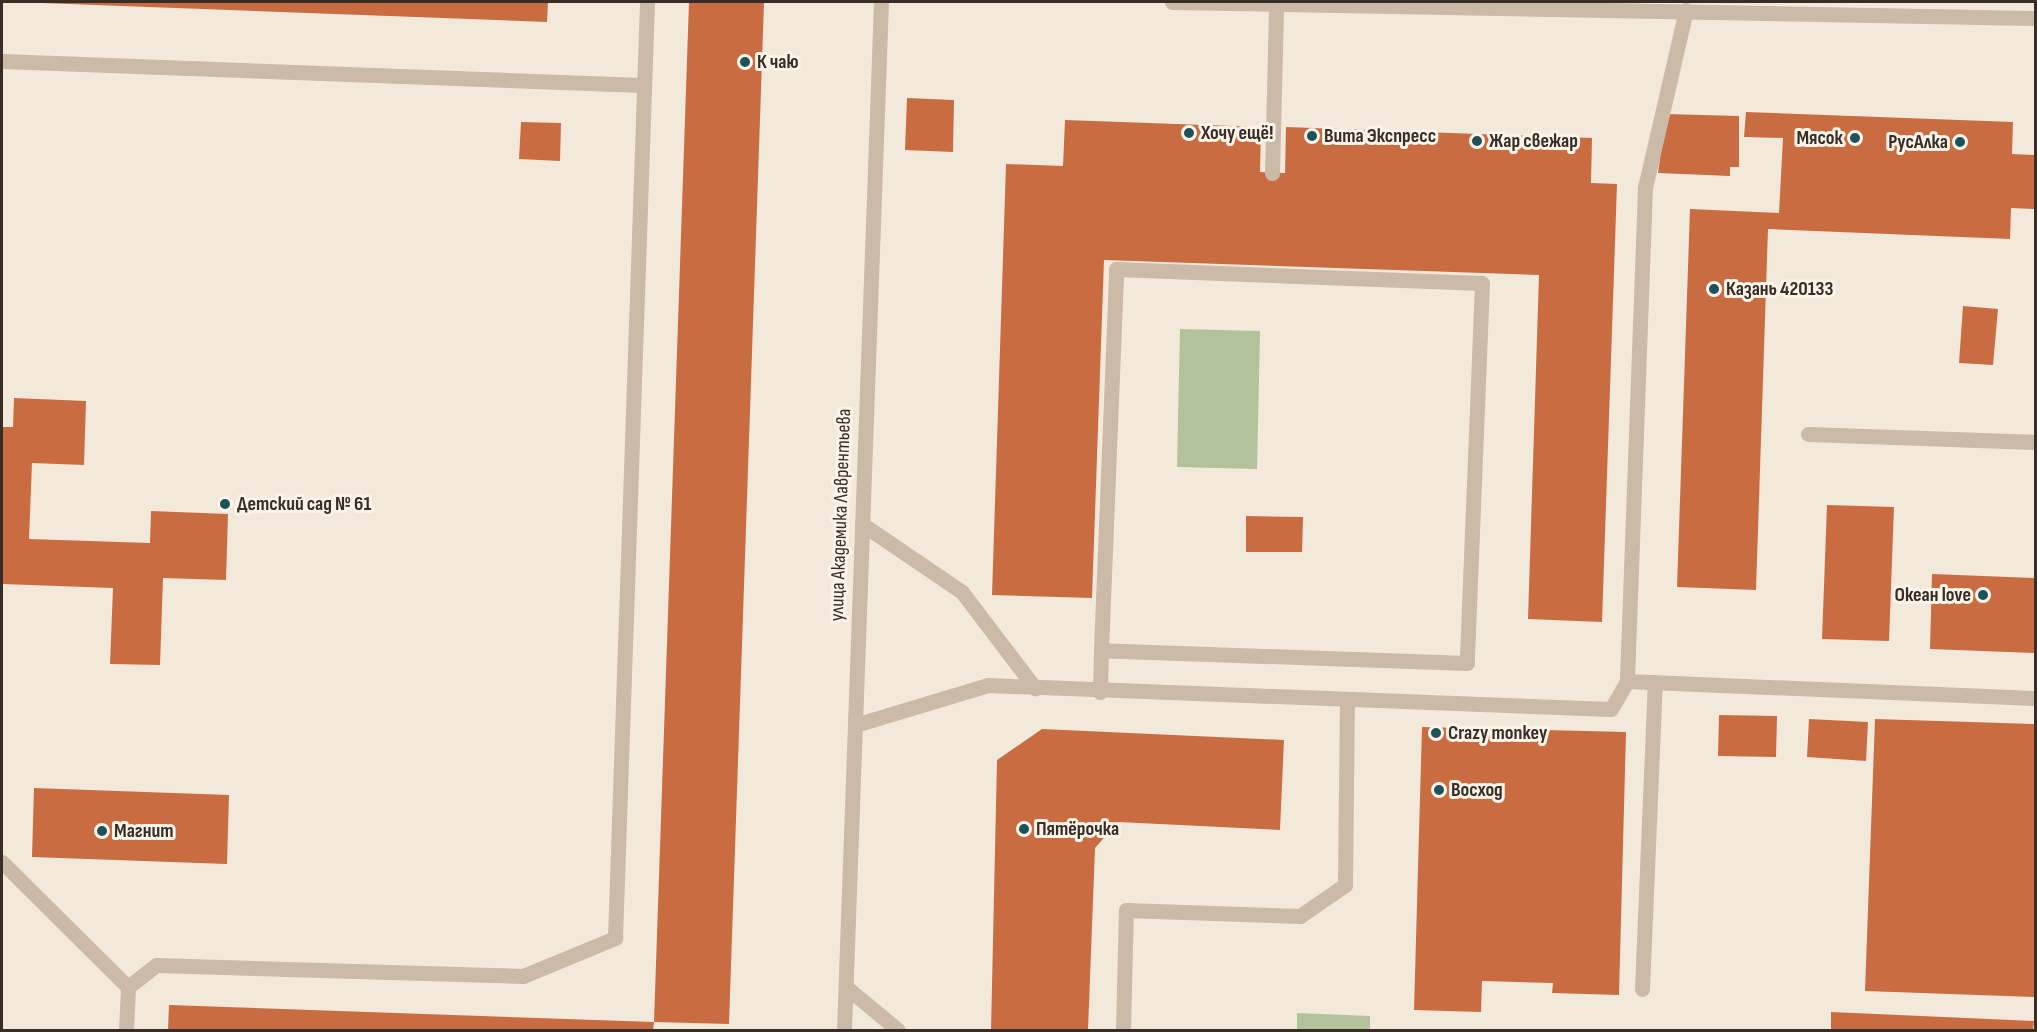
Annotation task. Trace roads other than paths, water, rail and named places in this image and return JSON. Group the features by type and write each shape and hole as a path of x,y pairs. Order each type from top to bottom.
{"street":[{"path":"128,987 156,965 523,976 615,938 642,85 647,2"},
{"name":"улица Академика Лаврентьева","path":"844,1030 881,2"},
{"path":"1172,2 2036,18"},
{"path":"1272,173 1276,5"},
{"path":"855,725 988,685 1100,692 1611,710 1627,681 1645,188 1686,10"},
{"path":"2,61 642,85"},
{"path":"1100,692 1101,650 1116,269 1271,270 1482,283 1467,663 1101,650"},
{"path":"1808,434 2036,442"},
{"path":"862,524 962,592 1035,688"},
{"path":"1627,681 2036,698"},
{"path":"1642,989 1655,682"},
{"path":"1123,1030 1126,910 1300,916 1345,885 1347,701"},
{"path":"2,862 128,987 126,1030"},
{"path":"846,987 898,1030"}],"place":[{"name":"К чаю","path":"745,62"},
{"name":"Хочу ещё!","path":"1189,133"},
{"name":"Вита Экспресс","path":"1312,136"},
{"name":"Мясок","path":"1855,138"},
{"name":"Жар свежар","path":"1477,141"},
{"name":"РусАлка","path":"1960,142"},
{"name":"Казань 420133","path":"1714,289"},
{"name":"Детский сад № 61","path":"225,504"},
{"name":"Океан love","path":"1983,595"},
{"name":"Crazy monkey","path":"1436,733"},
{"name":"Восход","path":"1439,790"},
{"name":"Пятёрочка","path":"1024,829"},
{"name":"Магнит","path":"102,831"}]}
